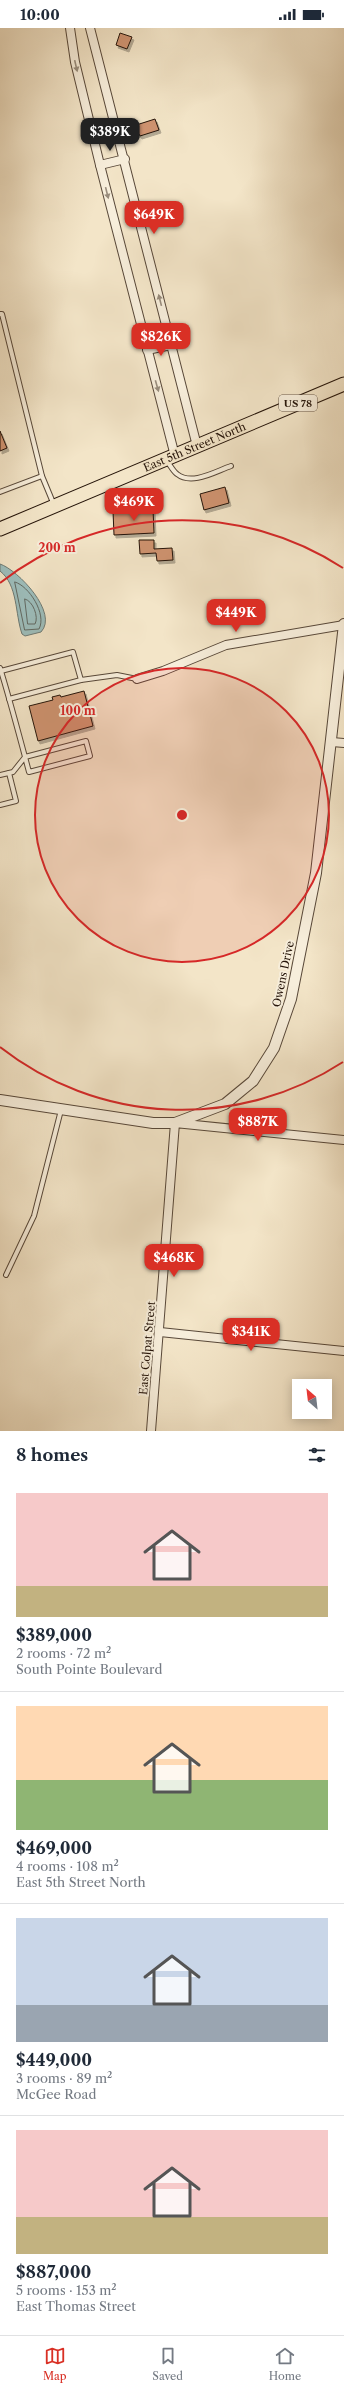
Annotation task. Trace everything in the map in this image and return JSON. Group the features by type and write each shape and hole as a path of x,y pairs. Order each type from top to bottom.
{"main road":[{"name":"East 5th Street North","path":"0,529 344,384"}],"street":[{"path":"70,28 75,62 147,350 171,457"},
{"path":"90,28 95,54 125,159 197,446"},
{"path":"100,165 125,159"},
{"path":"147,350 171,345"},
{"path":"137,679 163,671 226,646 344,625"},
{"name":"Owens Drive","path":"0,1100 153,1123 175,1124 225,1104 253,1081 274,1048 292,1000 316,873 332,742 344,625"},
{"path":"332,742 344,743"},
{"path":"175,1124 344,1140"},
{"name":"East Colpat Street","path":"151,1431 160,1332 175,1124"},
{"path":"160,1332 344,1351"}],"lane":[{"path":"0,314 2,314 42,476 54,506"},
{"path":"171,457 176,474 189,478 201,477 231,466"},
{"path":"0,492 42,476"},
{"path":"0,775 13,772 25,757 86,741 90,756 29,772 25,757 9,699 0,669 73,652 81,680"},
{"path":"9,699 81,680 117,675 137,679"},
{"path":"0,805 16,801 9,773"},
{"path":"6,1275 22,1245 34,1216 61,1109"}],"water":[{"path":"0,564 17,574 34,593 41,604 45,614 45,624 41,632 25,636 22,634 13,592 6,577 0,571"}],"building":[{"path":"120,33 132,37 127,49 116,45"},
{"path":"155,119 159,130 140,136 139,134 133,136 130,127"},
{"path":"0,431 7,448 0,451"},
{"path":"225,487 229,503 204,510 200,494"},
{"path":"153,509 154,533 114,535 113,511"},
{"path":"139,540 154,540 154,549 172,548 173,560 157,561 156,553 140,554"},
{"path":"84,691 93,726 38,741 29,706 53,700 52,697 60,695 61,697"}]}
